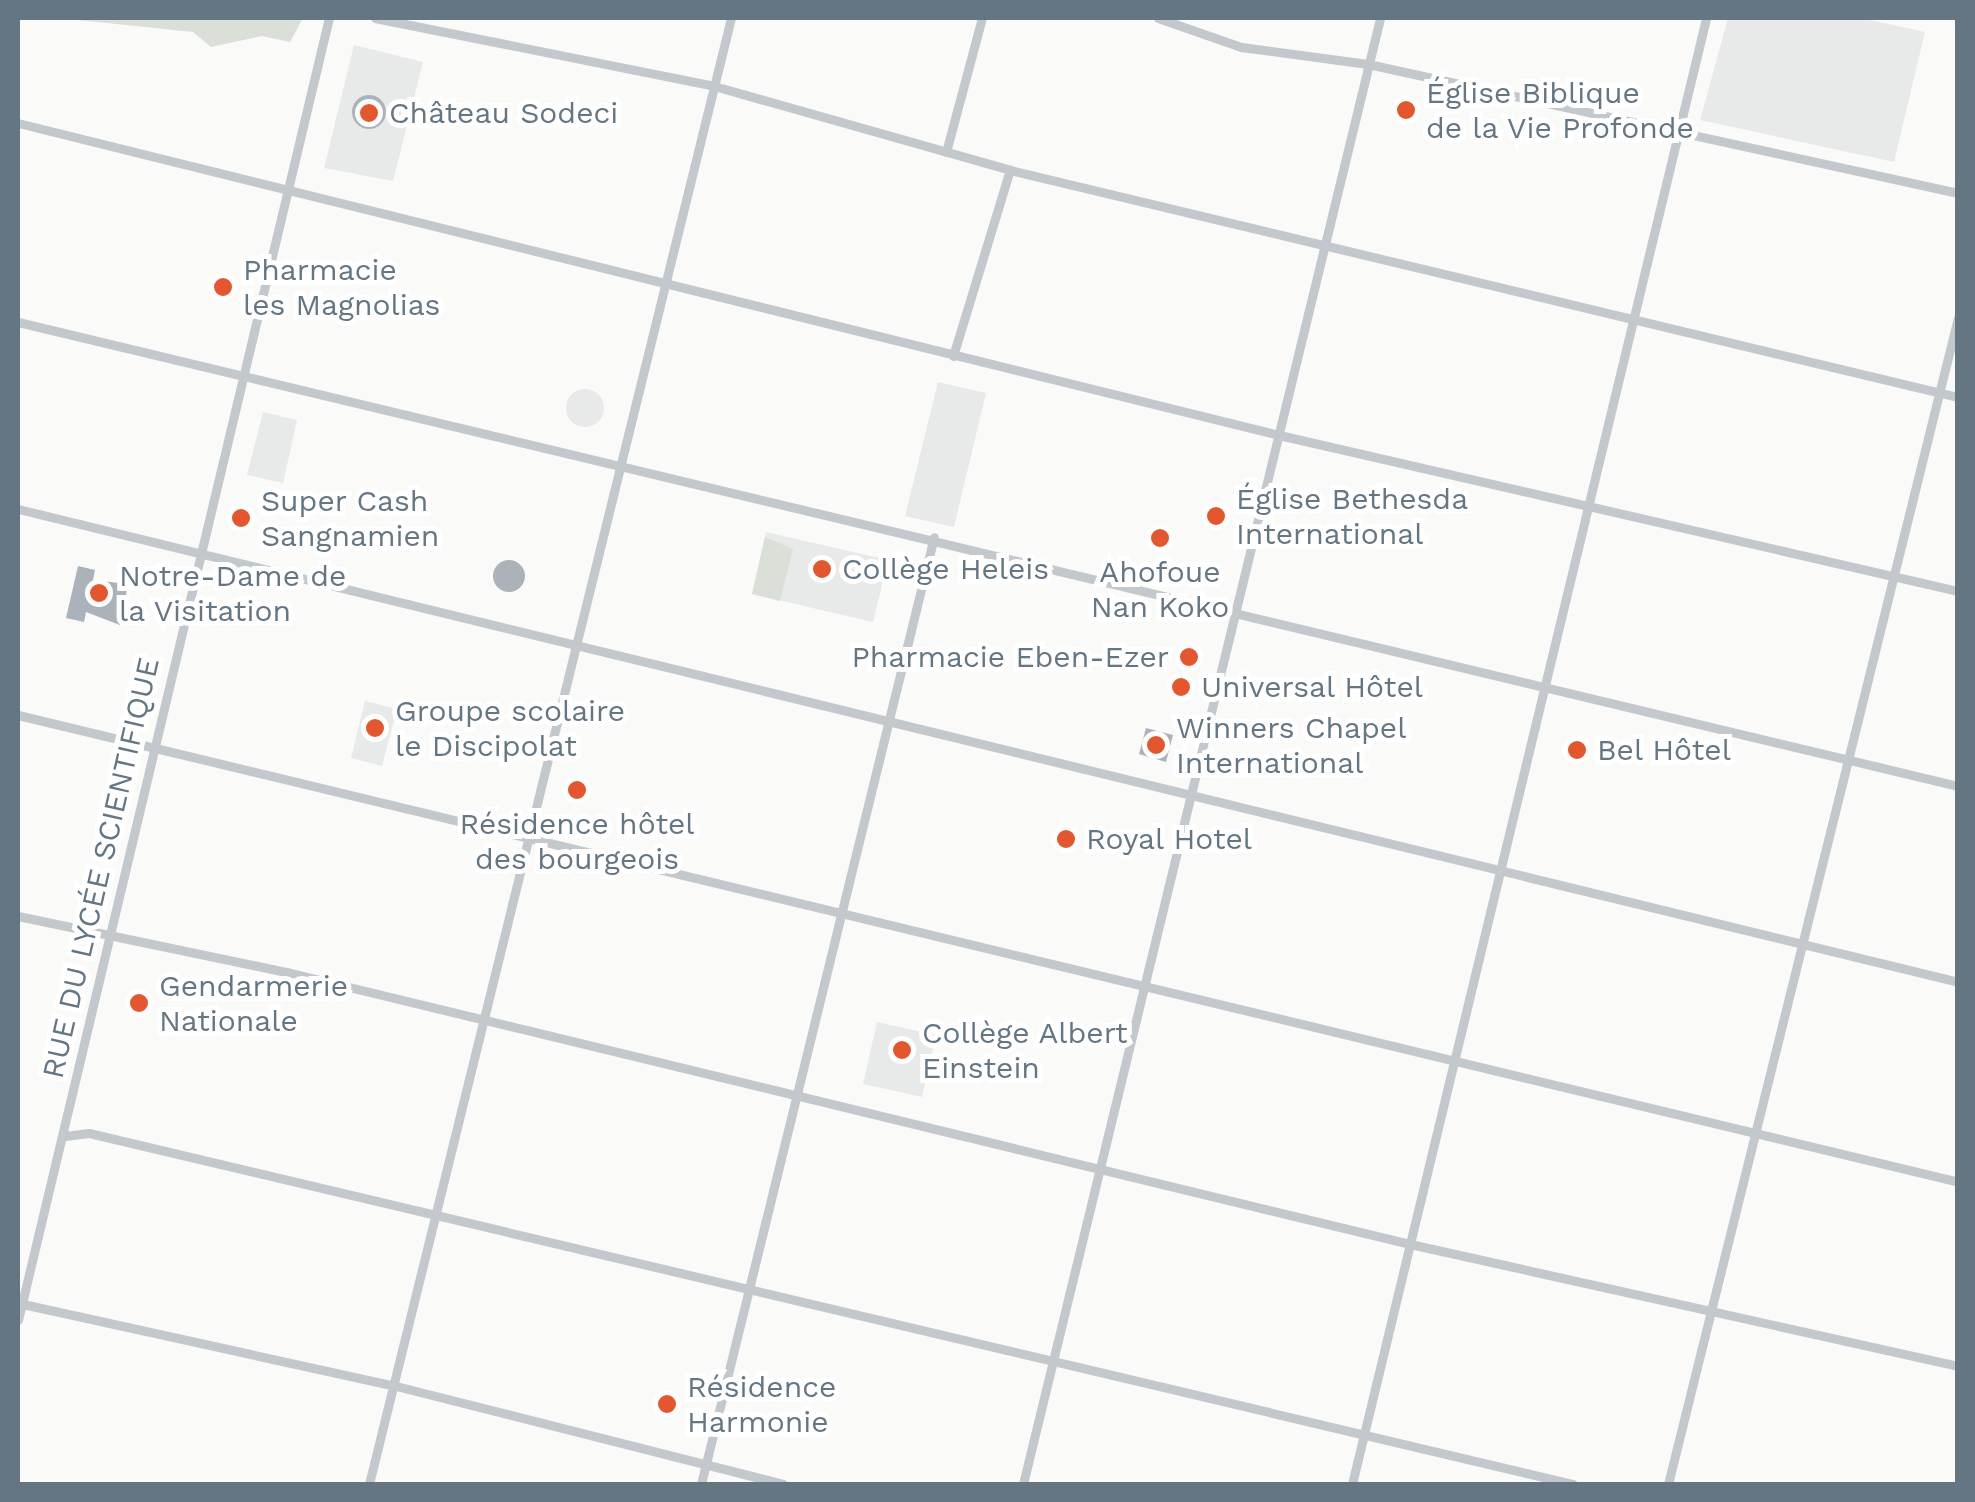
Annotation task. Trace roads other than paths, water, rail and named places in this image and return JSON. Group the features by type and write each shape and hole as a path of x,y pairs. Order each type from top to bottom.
{"street":[{"name":"RUE DU LYCÉE SCIENTIFIQUE","path":"18,1320 65,1136 238,376 329,18"},
{"path":"375,18 714,86 1010,170 1958,398"},
{"path":"369,1484 731,18"},
{"path":"946,152 982,18"},
{"path":"1158,18 1241,47 1368,64 1677,137 1958,192"},
{"path":"1023,1484 1232,614 1280,435 1321,246 1380,18"},
{"path":"1352,1484 1706,18"},
{"path":"18,123 1280,435 1590,503 1958,591"},
{"path":"953,356 1010,170"},
{"path":"1668,1484 1898,577 1958,317"},
{"path":"18,322 620,471 934,538 1232,614 1958,786"},
{"path":"18,509 197,559 1958,982"},
{"path":"701,1484 934,538"},
{"path":"18,714 154,752 1143,984 1958,1182"},
{"path":"18,916 486,1020 1410,1244 1958,1366"},
{"path":"65,1136 89,1133 1365,1431 1573,1484"},
{"path":"20,1303 396,1386 784,1484"}],"place":[{"name":"Église Biblique de la Vie Profonde","path":"1406,110"},
{"name":"Château Sodeci","path":"369,113"},
{"name":"Pharmacie les Magnolias","path":"223,287"},
{"name":"Église Bethesda International","path":"1216,516"},
{"name":"Super Cash Sangnamien","path":"241,518"},
{"name":"Ahofoue Nan Koko","path":"1160,538"},
{"name":"Collège Heleis","path":"822,569"},
{"name":"Notre-Dame de la Visitation","path":"99,593"},
{"name":"Pharmacie Eben-Ezer","path":"1189,657"},
{"name":"Universal Hôtel","path":"1181,687"},
{"name":"Groupe scolaire le Discipolat","path":"375,728"},
{"name":"Winners Chapel International","path":"1156,745"},
{"name":"Bel Hôtel","path":"1577,750"},
{"name":"Résidence hôtel des bourgeois","path":"577,790"},
{"name":"Royal Hotel","path":"1066,839"},
{"name":"Gendarmerie Nationale","path":"139,1003"},
{"name":"Collège Albert Einstein","path":"902,1050"},
{"name":"Résidence Harmonie","path":"667,1404"}]}
